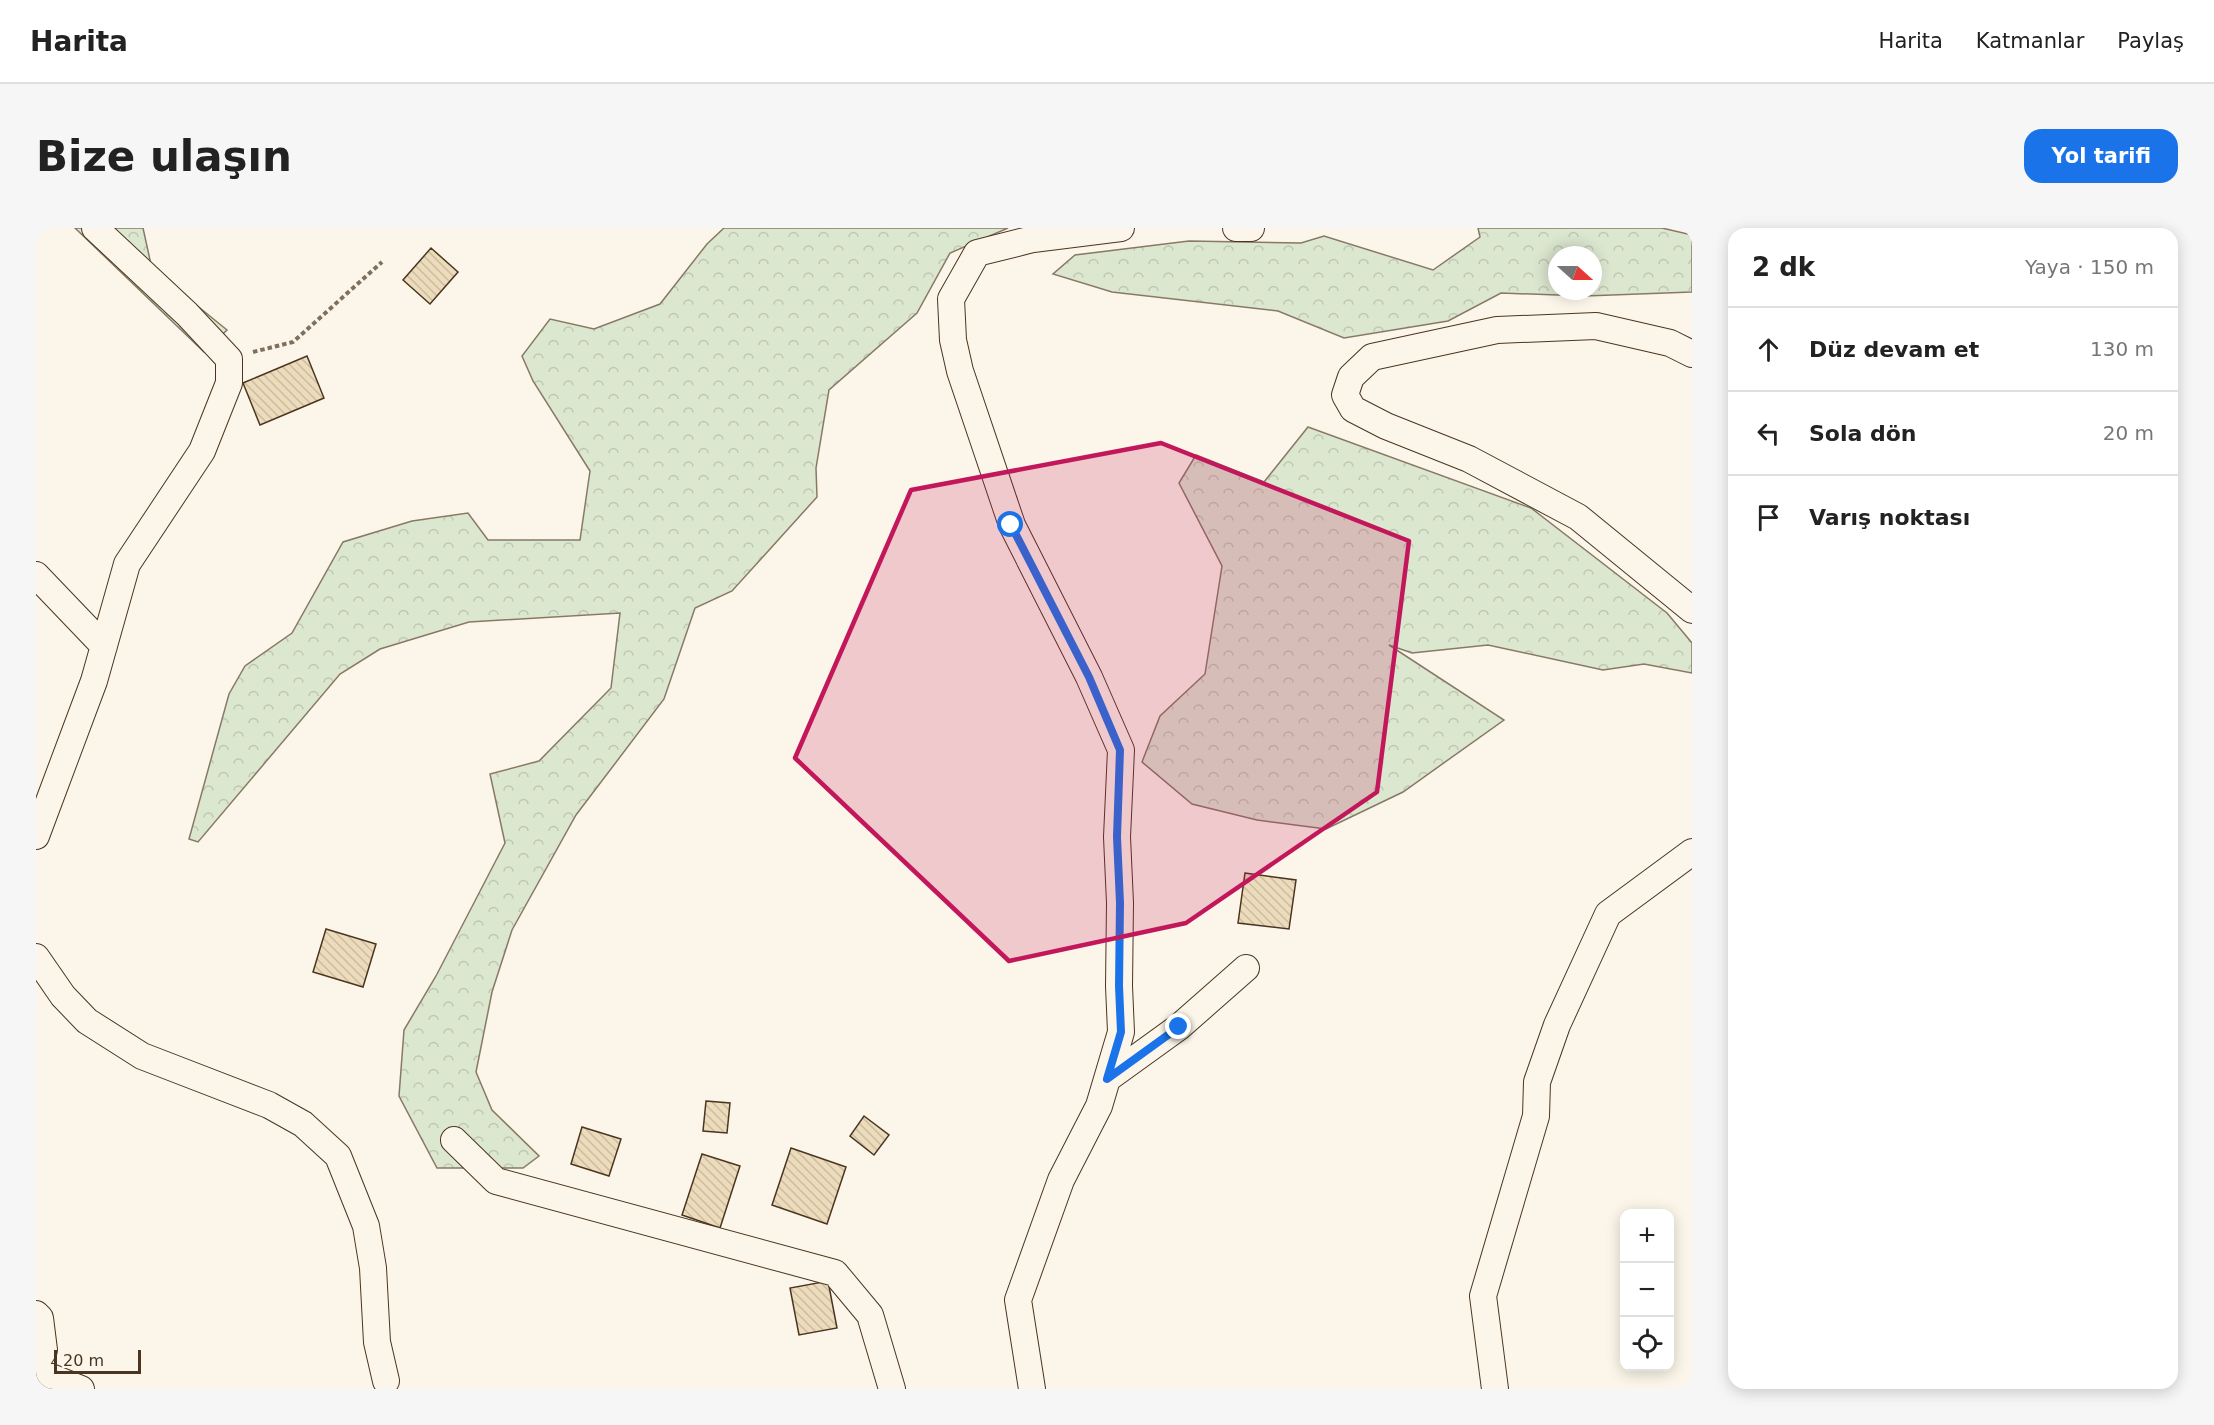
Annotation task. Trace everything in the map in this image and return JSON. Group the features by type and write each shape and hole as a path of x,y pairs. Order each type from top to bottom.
{"street":[{"path":"36,836 94,681 127,564 202,451 229,383 229,359 187,314 95,228"},
{"path":"1032,1389 1018,1300 1061,1180 1099,1106 1121,1032 1117,837 1120,750 1089,677 1011,525 960,371 953,340 951,299 977,253 1033,239 1120,228"},
{"path":"1236,228 1251,228"},
{"path":"1685,346 1596,326 1497,330 1372,357 1351,377 1345,395 1353,409 1386,426 1469,459 1578,517 1692,609"},
{"path":"36,575 104,646"},
{"path":"1495,1389 1483,1296 1536,1116 1537,1082 1557,1025 1608,914 1692,852"},
{"path":"36,957 63,996 87,1022 142,1056 278,1109 303,1124 338,1156 366,1226 374,1268 377,1342 386,1381"},
{"path":"1107,1079 1179,1027 1246,968"},
{"path":"454,1140 496,1180 835,1273 870,1315 892,1389"},
{"path":"36,1314 40,1318 44,1350 36,1364"},
{"path":"36,1371 81,1389"}],"path":[{"path":"229,359 293,342 382,262"}],"highlighted area":[{"path":"1161,443 1409,541 1377,792 1186,923 1009,961 795,758 911,490"}],"green space":[{"path":"75,228 143,228 152,269 227,330 204,352"},
{"path":"724,228 1008,228 950,253 917,313 829,390 816,468 817,497 732,591 695,608 664,699 576,815 512,930 492,992 476,1072 492,1110 539,1156 523,1168 437,1168 399,1096 404,1030 436,976 505,843 490,774 539,761 611,688 620,613 469,622 380,649 340,674 198,842 189,839 229,694 245,666 292,633 343,542 412,521 468,513 488,540 580,540 590,471 533,381 522,356 550,319 594,329 660,304 707,244"},
{"path":"1478,228 1662,228 1692,235 1692,292 1602,295 1602,246 1548,246 1548,295 1501,293 1448,321 1344,338 1278,311 1112,292 1053,274 1075,255 1189,241 1301,243 1324,236 1433,270 1480,237"},
{"path":"1308,427 1531,508 1667,613 1692,643 1692,673 1644,664 1603,670 1488,645 1412,653 1389,645 1504,720 1403,792 1326,829 1257,820 1192,804 1142,762 1160,716 1205,674 1222,566 1179,483 1196,455 1264,482"}],"building":[{"path":"431,248 458,272 430,304 403,280"},
{"path":"307,356 324,398 260,425 243,383"},
{"path":"1245,873 1296,880 1289,929 1238,923"},
{"path":"326,929 376,944 363,987 313,972"},
{"path":"706,1101 730,1103 727,1133 703,1131"},
{"path":"864,1116 889,1135 874,1155 850,1136"},
{"path":"582,1127 621,1139 609,1176 571,1164"},
{"path":"791,1148 846,1167 827,1224 772,1205"},
{"path":"702,1154 740,1166 720,1228 682,1215"},
{"path":"828,1281 837,1328 799,1335 790,1288"}],"route":[{"path":"1011,525 1089,677 1120,750 1117,837 1121,1032 1107,1079 1179,1027"}]}
